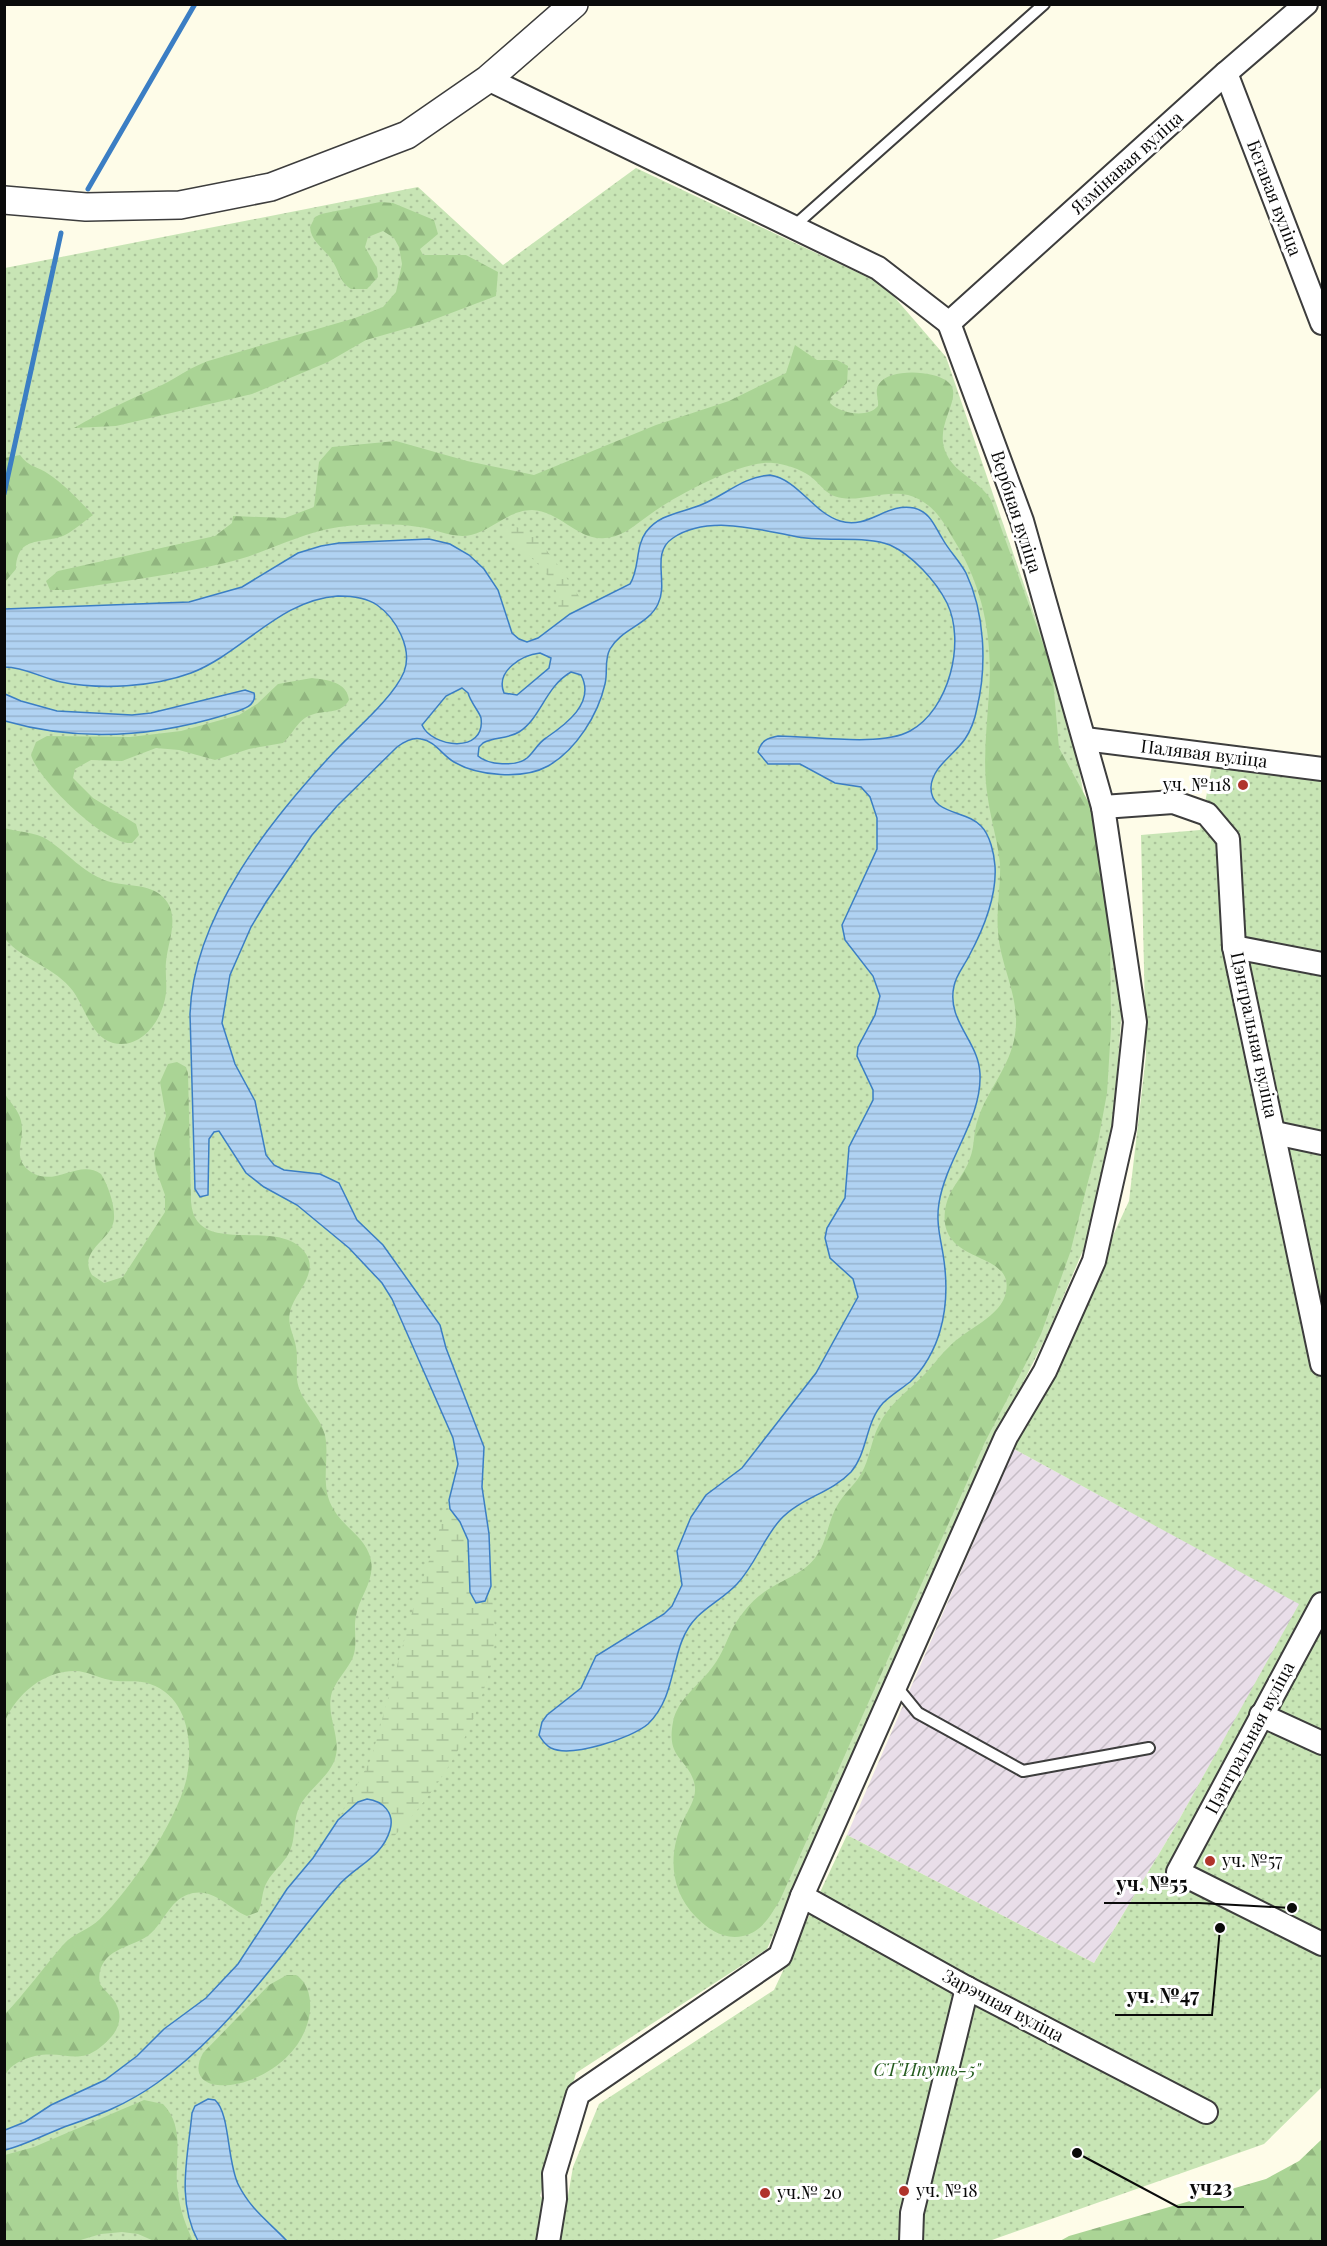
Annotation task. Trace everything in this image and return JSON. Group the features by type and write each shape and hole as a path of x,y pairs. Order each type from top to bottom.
{"street":[{"path":"4,200 86,207 180,205 271,187 407,135 488,79 574,4"},
{"name":"Язмінавая вуліца","path":"949,323 1226,73 1306,4"},
{"name":"Бегавая вуліца","path":"1226,73 1323,323"},
{"path":"488,79 878,268 949,323"},
{"name":"Вербная вуліца","path":"548,2241 555,2199 554,2174 578,2094 780,1956 802,1896 1006,1437 1045,1371 1094,1261 1124,1128 1135,1022 1103,807 1022,521 949,323"},
{"name":"Палявая вуліца","path":"1085,739 1323,769"},
{"name":"Цэнтральная вуліца","path":"1103,807 1173,802 1207,814 1228,839 1234,947 1323,1364"},
{"path":"1234,947 1323,964"},
{"path":"1275,1133 1323,1143"},
{"name":"Цэнтральная вуліца","path":"1323,1604 1178,1872 1323,1944"},
{"path":"1261,1715 1323,1743"},
{"name":"Зарэчная вуліца","path":"802,1896 967,1989 1206,2112"},
{"path":"911,2241 912,2213 967,1989"}],"lane":[{"path":"792,228 1044,4"},
{"path":"895,1686 918,1713 1023,1771 1149,1748"}],"shaded area":[{"path":"1014,1449 1300,1604 1175,1827 1094,1963 847,1835"}],"green space":[{"name":"СТ\"Ипуть-5\"","path":"636,168 884,285 946,357 1070,719 1122,1007 1114,1119 1093,1227 1047,1335 974,1480 767,1949 576,2073 540,2196 564,2218 573,2167 599,2104 774,1990 847,1835 1094,1963 1175,1827 1299,1604 1014,1449 1129,1201 1146,1056 1141,835 1200,830 1216,744 1322,762 1322,2087 1264,2144 989,2241 5,2241 5,268 418,187 503,265"},
{"path":"380,202 393,203 434,220 438,234 420,249 423,255 466,255 498,272 496,296 422,324 366,340 328,362 252,394 116,426 74,428 202,363 355,318 383,307 396,292 402,264 399,247 394,238 383,231 368,237 365,247 377,268 378,277 367,289 351,289 340,277 330,257 316,242 310,227 315,217 321,214"},
{"path":"795,345 817,360 837,360 848,366 847,383 831,397 830,403 847,412 867,412 878,406 879,384 892,375 912,372 933,375 948,382 952,388 953,396 945,423 943,444 951,462 981,488 991,500 1052,669 1059,748 1089,803 1096,827 1110,928 1111,1028 1107,1093 1098,1142 1070,1253 1041,1334 985,1442 780,1900 769,1917 755,1931 743,1936 729,1937 712,1930 696,1917 680,1895 676,1883 675,1844 693,1801 695,1787 691,1774 672,1743 675,1714 683,1700 714,1665 748,1606 767,1590 813,1561 823,1544 837,1506 864,1468 876,1431 888,1411 950,1346 998,1308 1006,1292 1005,1278 999,1269 962,1248 951,1239 945,1225 948,1199 968,1164 982,1108 1009,1057 1016,1021 1013,995 1000,944 998,905 1000,864 986,786 985,746 990,672 987,632 979,594 964,558 940,518 924,502 916,498 899,494 850,499 837,497 828,493 802,471 773,463 745,467 710,480 612,537 595,538 586,535 551,515 532,510 516,513 471,535 458,536 425,528 399,525 339,527 310,534 240,559 186,571 68,590 50,590 46,581 58,571 215,536 232,523 233,516 285,518 314,507 319,462 332,447 396,441 467,461 534,475 656,425 729,401 786,373"},
{"path":"20,455 59,482 93,515 65,535 26,545 17,558 16,569 5,582 5,458"},
{"path":"511,526 522,529 542,545 582,600 595,603 546,632 556,617 558,603 556,590 539,565 505,533 505,528"},
{"path":"312,678 336,683 345,689 349,700 338,710 314,714 304,719 283,743 249,749 215,760 179,750 156,748 122,761 91,760 75,769 73,778 93,798 136,824 139,835 132,843 120,841 106,834 74,810 46,780 31,755 36,742 47,736 130,737 181,731 239,715 257,704 278,684"},
{"path":"4,828 43,837 98,877 114,883 151,889 163,897 168,904 172,928 166,962 164,1003 156,1022 142,1037 123,1044 105,1040 89,1021 73,991 66,983 21,953 5,939"},
{"path":"177,1062 186,1067 188,1073 191,1201 196,1219 207,1229 222,1234 278,1237 294,1243 306,1254 309,1261 308,1276 292,1305 289,1317 297,1351 297,1379 302,1394 319,1420 325,1435 326,1483 330,1501 339,1517 365,1545 371,1560 371,1575 356,1616 353,1657 332,1692 330,1701 337,1751 335,1759 298,1810 290,1851 267,1882 258,1912 247,1916 215,1896 201,1893 185,1895 174,1904 150,1934 116,1951 102,1965 99,1974 100,1984 114,2000 119,2018 118,2026 112,2036 101,2047 83,2056 35,2056 18,2063 5,2075 5,2014 63,1945 71,1937 100,1919 138,1873 162,1835 180,1798 186,1781 189,1753 186,1724 181,1711 163,1690 150,1684 110,1680 79,1671 52,1675 32,1686 16,1702 5,1721 5,1094 20,1117 22,1128 20,1155 25,1167 40,1176 49,1177 84,1169 93,1170 101,1174 104,1179 112,1202 114,1219 108,1234 92,1252 89,1266 92,1275 104,1283 123,1277 165,1212 165,1195 156,1170 154,1153 166,1116 160,1082 168,1064"},
{"path":"449,1500 452,1511 467,1539 470,1592 488,1595 491,1586 495,1624 492,1662 477,1711 455,1756 427,1798 376,1855 385,1841 377,1800 358,1802 338,1820 371,1759 413,1609"},
{"path":"287,1975 296,1975 300,1978 309,1996 310,2011 302,2038 285,2058 264,2074 242,2083 221,2085 206,2081 199,2071 203,2053 269,1985"},
{"path":"144,2100 163,2104 175,2124 178,2146 179,2199 193,2241 154,2241 138,2234 122,2232 101,2234 77,2241 5,2241 5,2155 34,2147"},
{"path":"1322,2139 1322,2241 1060,2241 1069,2236 1266,2179 1299,2161"}],"water":[{"path":"770,475 789,483 821,511 840,521 860,522 904,507 919,510 934,524 966,573 972,589 980,622 983,657 976,712 967,736 939,767 931,787 936,803 981,826 989,839 994,856 994,889 988,912 974,946 956,978 953,998 958,1021 978,1062 979,1091 970,1123 949,1171 939,1203 938,1223 946,1292 938,1338 924,1365 910,1382 886,1400 877,1411 869,1428 861,1456 851,1472 834,1485 788,1512 769,1535 743,1577 732,1589 697,1617 682,1642 665,1698 658,1712 648,1724 629,1735 601,1745 560,1750 549,1747 539,1735 542,1722 547,1715 581,1688 596,1656 664,1614 672,1606 682,1585 677,1551 691,1517 706,1495 742,1468 816,1373 858,1297 853,1279 830,1258 825,1238 827,1228 845,1198 849,1147 873,1100 873,1090 857,1056 858,1047 875,1015 880,996 873,976 845,940 842,925 877,849 877,818 870,797 861,787 835,783 800,764 768,764 758,752 765,741 778,736 846,740 882,739 910,731 924,721 944,692 954,655 955,636 947,603 930,578 915,562 898,549 880,542 805,538 748,527 716,525 686,531 666,544 662,552 662,587 658,604 648,617 621,636 610,649 602,696 584,731 568,751 548,766 514,775 475,771 464,767 426,740 414,739 405,742 397,747 337,806 312,835 251,927 230,975 222,1023 235,1064 255,1101 266,1155 274,1165 284,1170 320,1174 339,1183 357,1220 383,1245 440,1325 446,1348 484,1447 482,1487 489,1534 491,1586 485,1601 476,1603 470,1592 468,1540 460,1522 450,1509 449,1500 458,1464 453,1438 392,1299 382,1283 349,1248 297,1205 264,1187 246,1173 219,1131 214,1132 209,1139 208,1195 200,1197 195,1189 190,1014 194,977 205,941 220,906 262,838 311,777 383,703 399,682 406,663 401,635 391,618 377,605 358,598 338,596 297,607 262,628 228,653 191,673 144,684 93,686 61,682 5,667 5,609 189,602 242,587 298,553 321,546 339,543 429,539 450,544 469,555 484,569 498,590 512,633 527,642 538,638 570,614 630,584 643,538 658,521 703,504 743,482","holes":["540,653 551,658 549,668 517,695 504,693 502,685 507,671 518,661","571,672 581,675 585,685 582,704 562,727 543,740 522,761 502,764 478,756 479,747 483,743 515,734 526,726 562,678","462,688 468,693 481,718 480,730 475,738 457,744 446,742 436,739 422,725 446,696"]},
{"path":"245,690 254,693 253,702 240,710 198,722 143,732 88,734 60,732 5,721 5,694 57,711 132,715 151,713"},
{"path":"367,1799 383,1805 391,1818 390,1830 381,1848 338,1886 254,1990 209,2039 157,2083 123,2103 101,2114 5,2150 5,2130 105,2080 137,2056 164,2029 206,1998 238,1964 287,1889 313,1858 338,1820 358,1802"},
{"path":"208,2099 215,2100 220,2106 226,2126 234,2174 243,2193 254,2208 287,2241 198,2241 187,2210 186,2162 192,2113 195,2106"}],"waterway":[{"path":"88,189 195,4"},
{"path":"4,494 61,233"}],"place":[{"name":"уч. №118","path":"1243,785"},
{"name":"уч. №57","path":"1210,1861"},
{"name":"уч. №55","path":"1292,1908"},
{"name":"уч. №47","path":"1220,1928"},
{"name":"уч23","path":"1077,2153"},
{"name":"уч. №18","path":"904,2191"},
{"name":"уч.№ 20","path":"765,2193"}]}
